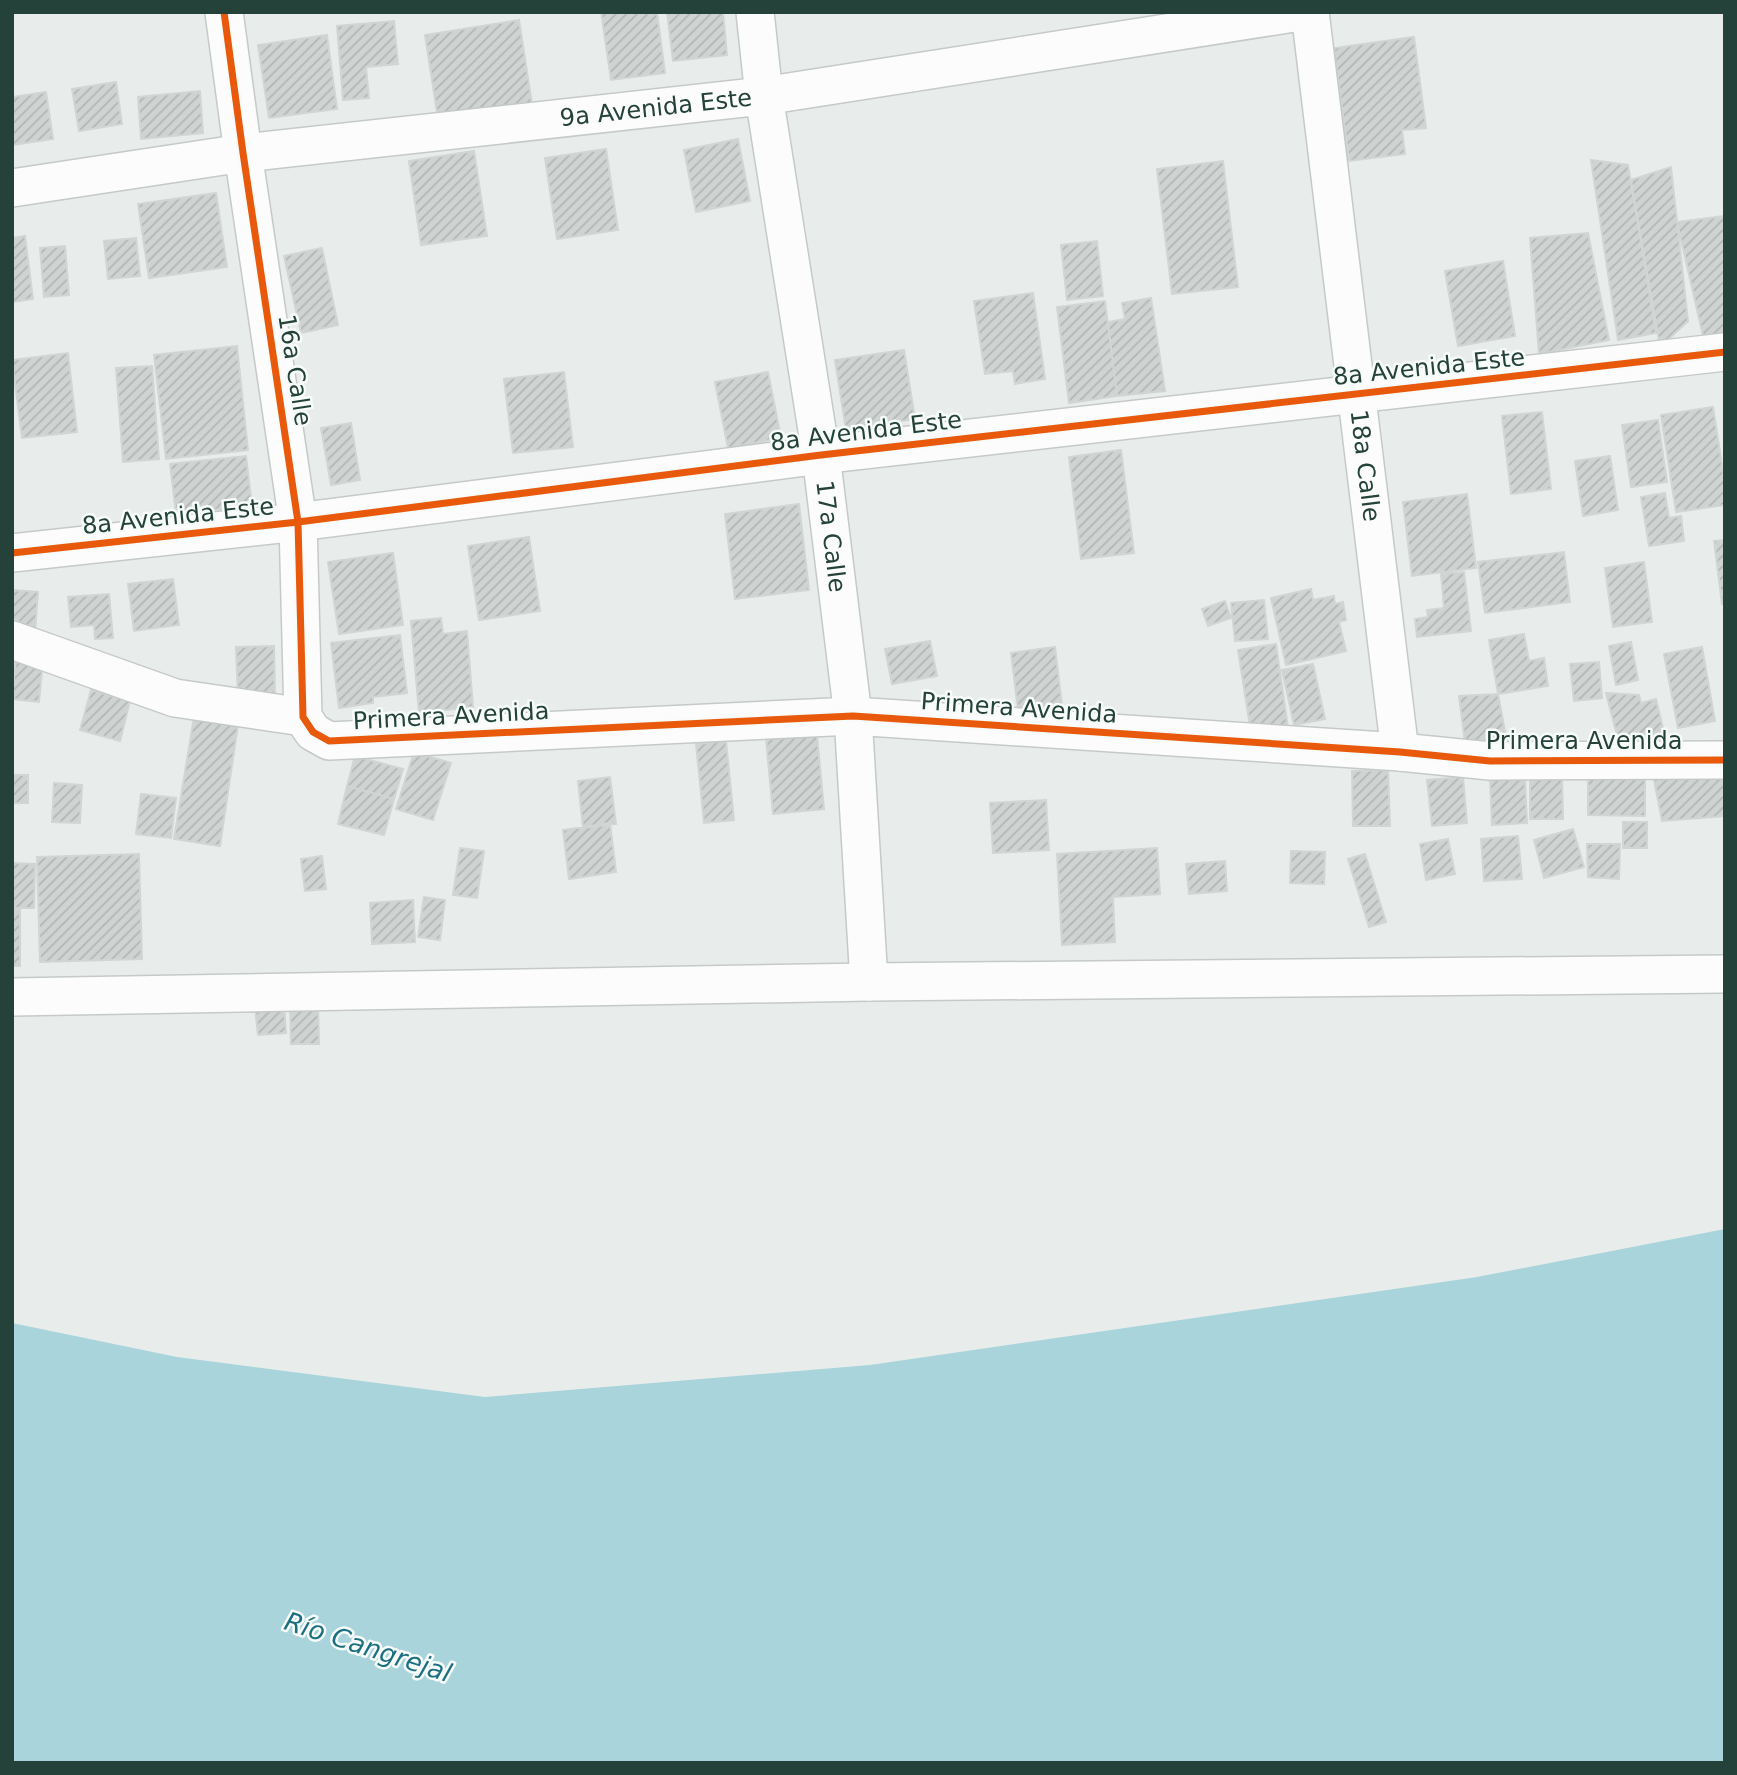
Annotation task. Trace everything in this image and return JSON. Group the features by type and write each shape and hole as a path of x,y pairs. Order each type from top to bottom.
{"street":[{"name":"16a Calle","path":"224,12 298,522 308,725"},
{"name":"17a Calle","path":"755,12 764,96 821,455 853,716 869,982"},
{"name":"9a Avenida Este","path":"12,188 243,153 764,96 1300,12"},
{"name":"18a Calle","path":"1310,12 1400,752"},
{"name":"8a Avenida Este","path":"12,553 298,522 821,455 1725,352"},
{"name":"Primera Avenida","path":"12,640 175,698 308,725 329,741 853,716 1400,752 1490,761 1725,760"},
{"path":"12,997 869,982 1725,974"}],"water":[{"name":"Río Cangrejal","path":"1725,1229 1725,1763 12,1763 12,1323 177,1357 485,1397 870,1365 1477,1277"}],"building":[{"path":"601,12 657,12 665,73 611,80"},
{"path":"667,12 723,12 727,55 673,61"},
{"path":"519,20 532,104 438,119 425,35"},
{"path":"394,21 398,64 366,67 369,98 343,100 337,26"},
{"path":"327,35 337,109 269,118 258,45"},
{"path":"1414,37 1426,128 1402,130 1405,154 1349,161 1334,48"},
{"path":"116,82 122,124 79,131 72,89"},
{"path":"200,91 203,133 141,139 138,97"},
{"path":"46,92 53,139 12,145 12,97"},
{"path":"738,139 750,201 696,212 684,150"},
{"path":"606,149 618,230 557,239 545,158"},
{"path":"474,151 487,236 421,245 409,161"},
{"path":"1591,160 1628,165 1656,333 1618,340"},
{"path":"1223,161 1238,287 1172,294 1157,169"},
{"path":"1671,167 1688,321 1660,347 1631,180"},
{"path":"216,193 227,267 149,278 138,204"},
{"path":"1725,216 1725,334 1703,336 1677,222"},
{"path":"1588,233 1609,340 1539,354 1530,238"},
{"path":"25,236 33,299 12,302 12,238"},
{"path":"136,238 140,276 108,279 104,241"},
{"path":"1097,241 1103,296 1067,300 1061,245"},
{"path":"65,246 69,295 44,297 40,248"},
{"path":"322,248 338,325 301,333 284,256"},
{"path":"1503,261 1515,336 1458,346 1445,271"},
{"path":"1033,293 1045,379 1015,384 1013,371 985,374 974,301"},
{"path":"1151,298 1165,391 1117,396 1108,322 1125,319 1122,303"},
{"path":"1105,301 1117,396 1069,403 1057,307"},
{"path":"237,346 248,450 166,459 154,355"},
{"path":"904,350 915,419 846,430 835,360"},
{"path":"68,353 77,432 22,438 12,360"},
{"path":"152,366 159,459 123,462 116,368"},
{"path":"564,372 573,447 513,453 504,379"},
{"path":"768,372 781,438 728,448 715,382"},
{"path":"1713,407 1725,484 1725,505 1676,512 1661,415"},
{"path":"1542,412 1551,489 1511,494 1502,416"},
{"path":"1658,420 1667,482 1631,487 1622,425"},
{"path":"351,423 360,480 331,485 321,428"},
{"path":"1121,450 1134,553 1081,559 1069,457"},
{"path":"246,456 252,506 176,514 170,464"},
{"path":"1610,456 1618,510 1583,516 1575,461"},
{"path":"1665,493 1669,518 1681,516 1684,541 1649,546 1641,497"},
{"path":"1467,494 1476,568 1412,576 1403,502"},
{"path":"799,504 809,590 735,599 725,514"},
{"path":"529,537 540,611 479,620 468,546"},
{"path":"1725,540 1725,603 1722,604 1714,541"},
{"path":"1564,552 1570,602 1485,613 1478,562"},
{"path":"393,553 403,625 339,634 328,562"},
{"path":"1644,562 1652,622 1613,627 1605,568"},
{"path":"1464,572 1471,631 1417,637 1415,619 1428,617 1427,610 1444,608 1441,574"},
{"path":"173,579 179,625 134,631 128,584"},
{"path":"1311,589 1313,600 1334,596 1335,604 1343,602 1346,620 1339,622 1346,651 1286,665 1271,598"},
{"path":"12,590 38,592 35,632 12,617"},
{"path":"109,594 113,638 95,639 94,625 71,627 68,597"},
{"path":"1264,600 1268,639 1235,641 1231,603"},
{"path":"1225,601 1231,618 1208,626 1202,609"},
{"path":"441,618 443,634 467,631 473,707 419,713 411,621"},
{"path":"1524,634 1529,661 1544,658 1548,686 1498,694 1489,640"},
{"path":"400,635 407,693 373,697 373,703 339,708 331,643"},
{"path":"930,641 937,676 892,684 885,649"},
{"path":"1631,642 1638,680 1616,685 1609,646"},
{"path":"1276,644 1288,728 1251,733 1238,650"},
{"path":"274,646 275,697 238,698 236,647"},
{"path":"1055,647 1062,705 1018,710 1011,653"},
{"path":"1702,647 1715,721 1678,728 1664,654"},
{"path":"16,657 43,660 39,702 12,699"},
{"path":"1599,662 1602,698 1574,701 1570,664"},
{"path":"1313,664 1325,719 1294,725 1282,670"},
{"path":"91,690 130,701 120,741 80,730"},
{"path":"1606,693 1639,695 1641,703 1656,699 1666,741 1621,751"},
{"path":"1498,694 1507,742 1465,743 1459,696"},
{"path":"195,711 239,718 220,846 174,839"},
{"path":"817,735 824,809 773,814 766,739"},
{"path":"726,741 734,820 704,823 696,744"},
{"path":"414,752 451,763 433,820 396,809"},
{"path":"355,756 403,769 394,799 347,786"},
{"path":"1388,770 1390,826 1353,826 1352,771"},
{"path":"1725,770 1725,816 1662,821 1653,775"},
{"path":"12,775 28,775 28,803 12,803"},
{"path":"610,777 616,824 583,828 578,781"},
{"path":"1463,777 1467,823 1432,826 1427,780"},
{"path":"1525,779 1527,823 1492,825 1490,780"},
{"path":"1530,779 1562,779 1563,819 1530,819"},
{"path":"1588,779 1645,779 1645,816 1588,815"},
{"path":"54,783 82,785 80,823 52,822"},
{"path":"347,786 394,799 384,835 338,824"},
{"path":"141,794 176,798 171,838 136,834"},
{"path":"1046,800 1049,850 993,853 990,803"},
{"path":"1623,822 1647,822 1647,848 1623,848"},
{"path":"610,823 616,872 569,879 563,830"},
{"path":"1573,829 1584,867 1544,878 1534,840"},
{"path":"1518,836 1522,879 1484,881 1481,839"},
{"path":"1448,839 1455,874 1426,880 1420,844"},
{"path":"1587,844 1620,844 1619,879 1588,877"},
{"path":"460,848 484,851 477,898 453,895"},
{"path":"1157,848 1160,894 1113,897 1115,942 1062,945 1057,854"},
{"path":"1291,851 1325,852 1324,884 1290,883"},
{"path":"139,854 142,959 40,962 37,857"},
{"path":"1365,854 1386,922 1369,927 1348,859"},
{"path":"322,856 326,889 305,891 301,859"},
{"path":"1225,861 1227,891 1189,894 1186,864"},
{"path":"12,863 35,864 34,908 12,908"},
{"path":"424,897 445,900 440,940 418,937"},
{"path":"413,900 415,942 372,944 370,903"},
{"path":"12,910 20,910 20,966 12,966"},
{"path":"290,1004 318,1004 319,1044 291,1044"},
{"path":"284,1005 286,1033 258,1035 255,1008"}],"cycle path":[{"path":"224,12 298,522 303,717 313,732 329,741 853,716 1400,752 1490,761 1725,760"},
{"path":"12,553 298,522 821,455 1725,352"}]}
